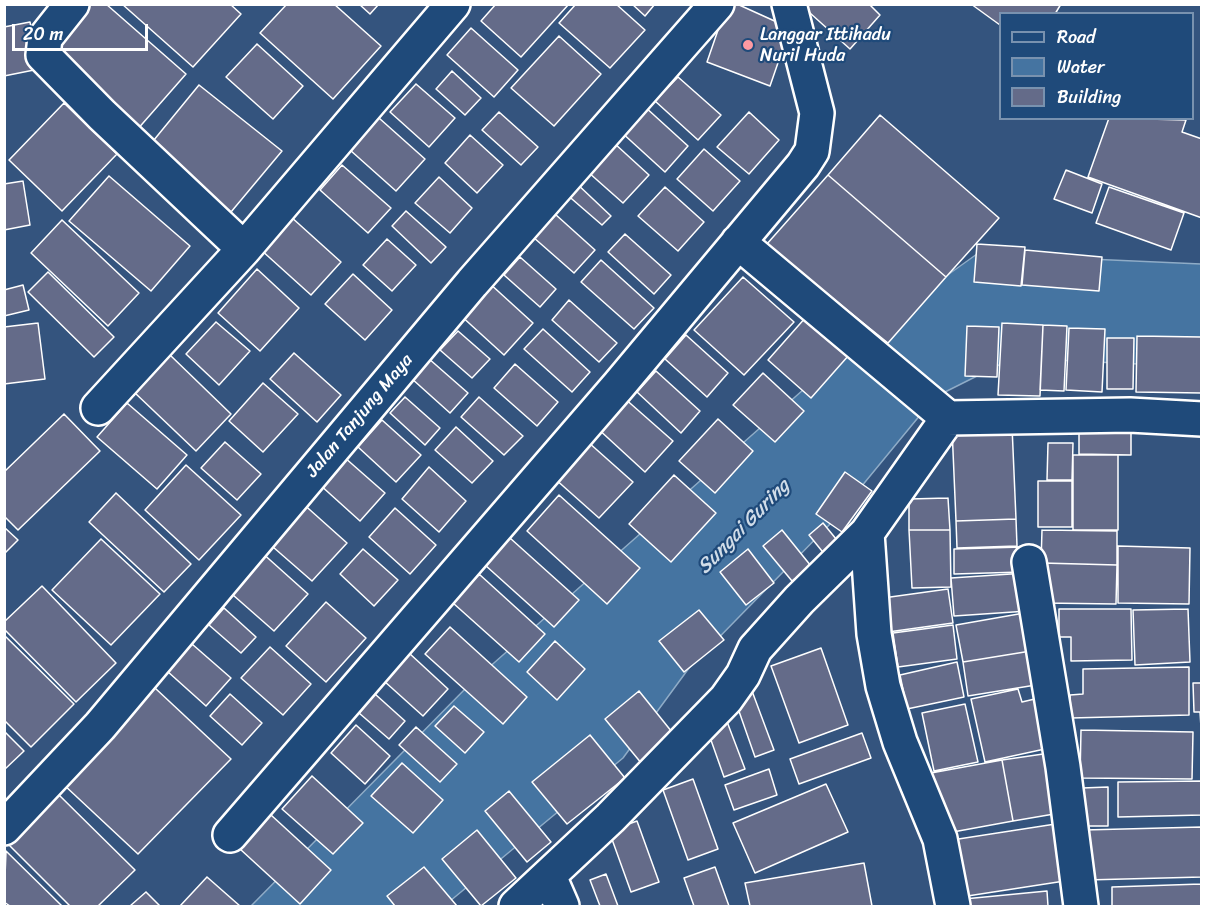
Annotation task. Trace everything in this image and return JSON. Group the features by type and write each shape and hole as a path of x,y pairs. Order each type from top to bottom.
{"street":[{"path":"72,4 45,38 43,56 93,107 244,249"},
{"path":"98,408 244,249 453,4"},
{"name":"Jalan Tanjung Maya","path":"4,828 100,726 472,283 717,4"},
{"path":"230,836 619,385 803,165 812,151 817,113 789,4"},
{"path":"738,242 938,409 1202,419"},
{"path":"516,906 549,876 726,699 743,675 755,649 799,600 867,534 938,409"},
{"path":"867,534 874,634 884,686 900,742 940,838 953,906"},
{"path":"1029,562 1063,767 1081,906"},
{"path":"549,876 562,906"}],"water":[{"name":"Sungai Guring","path":"977,254 1201,264 1201,367 1013,358 935,397 833,521 689,668 623,758 444,906 251,906 469,685 872,329"}],"building":[{"path":"83,4 106,4 186,74 136,131 44,49"},
{"path":"122,4 230,4 241,14 193,67"},
{"path":"287,4 334,4 381,46 333,99 260,33"},
{"path":"359,4 379,4 370,14"},
{"path":"496,4 569,4 521,57 481,21"},
{"path":"576,4 616,4 645,30 610,68 559,23"},
{"path":"632,4 655,4 645,16"},
{"name":"Langgar Ittihadu Nuril Huda","path":"727,4 737,4 790,28 770,86 707,62"},
{"path":"800,4 869,4 880,15 850,49"},
{"path":"971,4 1061,4 1056,12 999,12 999,24"},
{"path":"30,22 39,69 4,76 4,27"},
{"path":"471,28 518,70 494,97 447,55"},
{"path":"559,36 601,74 554,126 511,88"},
{"path":"257,44 303,86 273,119 226,77"},
{"path":"452,71 481,98 465,115 436,89"},
{"path":"678,77 721,115 698,140 655,101"},
{"path":"416,84 455,118 429,147 390,112"},
{"path":"199,85 282,151 231,212 149,146"},
{"path":"64,103 117,154 62,211 9,160"},
{"path":"644,106 688,146 665,172 620,131"},
{"path":"499,112 538,147 521,165 482,130"},
{"path":"749,112 779,140 749,174 717,147"},
{"path":"880,115 999,218 946,277 828,175"},
{"path":"379,118 425,159 396,191 350,150"},
{"path":"1108,120 1186,120 1182,132 1202,139 1202,218 1088,177"},
{"path":"470,135 503,165 477,193 445,163"},
{"path":"614,143 649,175 623,203 588,172"},
{"path":"704,149 740,181 713,211 677,179"},
{"path":"342,165 391,208 368,233 320,190"},
{"path":"1066,170 1102,184 1092,213 1054,199"},
{"path":"828,175 946,277 888,343 766,245"},
{"path":"109,176 190,246 151,291 69,221"},
{"path":"439,177 472,208 450,233 415,203"},
{"path":"23,181 30,225 4,230 4,184"},
{"path":"575,182 611,216 602,225 565,193"},
{"path":"665,187 704,222 678,251 638,216"},
{"path":"1109,187 1184,213 1171,250 1096,223"},
{"path":"406,211 446,247 431,263 392,226"},
{"path":"555,214 595,250 574,273 533,237"},
{"path":"290,216 341,262 311,295 260,249"},
{"path":"62,220 139,293 108,326 31,253"},
{"path":"625,234 671,275 654,294 608,252"},
{"path":"387,239 416,265 392,291 363,265"},
{"path":"977,244 1025,247 1021,286 974,282"},
{"path":"1025,250 1102,257 1099,291 1022,285"},
{"path":"520,257 556,289 540,307 504,275"},
{"path":"601,260 654,308 634,329 581,282"},
{"path":"257,269 299,308 260,351 218,313"},
{"path":"48,272 114,337 94,357 28,292"},
{"path":"353,274 392,310 365,340 325,304"},
{"path":"743,277 794,322 744,375 694,330"},
{"path":"488,282 533,323 504,355 459,314"},
{"path":"23,285 29,310 4,316 4,290"},
{"path":"569,300 617,343 599,362 552,320"},
{"path":"806,317 849,355 811,398 768,360"},
{"path":"216,322 250,351 219,385 186,354"},
{"path":"38,323 45,379 4,384 4,327"},
{"path":"1002,323 1043,325 1040,396 998,395"},
{"path":"1043,325 1067,326 1064,391 1040,390"},
{"path":"967,326 999,327 997,377 965,376"},
{"path":"1069,328 1105,329 1102,392 1066,390"},
{"path":"543,329 590,372 572,392 524,349"},
{"path":"458,331 490,359 472,378 440,350"},
{"path":"686,335 728,373 707,397 665,359"},
{"path":"1137,336 1202,337 1202,393 1136,392"},
{"path":"1107,338 1134,338 1133,389 1107,389"},
{"path":"294,353 341,395 317,422 270,379"},
{"path":"170,355 231,414 196,451 134,392"},
{"path":"428,358 468,393 450,413 411,378"},
{"path":"515,364 558,402 537,426 494,388"},
{"path":"656,371 700,411 681,433 637,392"},
{"path":"763,373 804,411 775,442 733,405"},
{"path":"263,383 298,414 263,452 229,421"},
{"path":"405,397 440,428 425,445 390,413"},
{"path":"479,397 523,436 504,455 461,417"},
{"path":"623,397 673,441 645,472 596,427"},
{"path":"127,403 187,455 157,489 97,437"},
{"path":"64,414 100,451 18,530 4,516 4,472"},
{"path":"718,419 753,451 715,493 679,461"},
{"path":"382,420 421,455 396,482 358,447"},
{"path":"1079,423 1131,423 1131,455 1079,454"},
{"path":"1012,426 1016,519 956,521 952,428"},
{"path":"456,427 493,461 472,483 435,450"},
{"path":"225,442 261,474 237,500 201,468"},
{"path":"588,442 633,482 599,518 554,478"},
{"path":"1048,443 1073,443 1072,480 1047,480"},
{"path":"1073,455 1118,455 1118,530 1073,530"},
{"path":"344,457 385,493 360,521 319,484"},
{"path":"186,465 241,515 199,560 145,510"},
{"path":"429,467 466,501 439,532 402,499"},
{"path":"845,472 872,491 842,532 816,514"},
{"path":"674,475 716,513 671,562 629,524"},
{"path":"1038,481 1072,481 1072,527 1038,527"},
{"path":"116,493 191,564 164,592 89,522"},
{"path":"559,495 640,568 607,604 527,531"},
{"path":"948,498 950,530 909,530 909,499"},
{"path":"300,501 347,543 312,581 265,540"},
{"path":"395,508 436,545 410,574 369,537"},
{"path":"1016,519 1017,546 957,548 956,521"},
{"path":"823,523 841,545 826,556 809,535"},
{"path":"4,527 18,540 4,554"},
{"path":"782,530 811,566 792,581 763,546"},
{"path":"909,530 950,530 951,587 912,588"},
{"path":"1042,530 1117,531 1117,565 1041,563"},
{"path":"510,538 579,600 554,627 485,565"},
{"path":"101,539 160,594 111,645 52,590"},
{"path":"1118,546 1190,548 1189,604 1118,603"},
{"path":"1022,547 1022,572 954,574 954,549"},
{"path":"363,549 398,580 374,606 340,574"},
{"path":"748,549 774,583 746,605 720,572"},
{"path":"260,551 308,594 274,631 225,588"},
{"path":"1043,563 1117,565 1116,604 1043,603"},
{"path":"1026,573 1028,611 954,616 951,578"},
{"path":"479,574 545,634 519,662 453,603"},
{"path":"42,586 116,663 76,702 4,629 4,622"},
{"path":"948,589 953,623 888,632 883,598"},
{"path":"326,602 366,638 326,682 286,646"},
{"path":"224,608 256,637 241,653 209,625"},
{"path":"1059,609 1131,609 1132,660 1071,661 1071,637 1059,637"},
{"path":"1188,609 1190,662 1135,665 1133,610"},
{"path":"699,610 724,640 684,672 659,641"},
{"path":"1030,612 1037,650 963,662 956,625"},
{"path":"953,625 957,659 898,667 893,633"},
{"path":"450,627 527,697 503,724 425,654"},
{"path":"4,635 74,704 31,747 4,720"},
{"path":"555,641 585,669 557,700 527,672"},
{"path":"192,644 231,678 206,706 167,671"},
{"path":"270,647 311,684 283,715 241,678"},
{"path":"821,648 848,725 799,743 771,666"},
{"path":"1037,650 1042,684 968,696 963,662"},
{"path":"409,653 448,689 423,716 384,681"},
{"path":"957,662 964,697 907,709 900,675"},
{"path":"1189,667 1189,715 1071,718 1070,695 1083,694 1083,669"},
{"path":"1193,683 1202,683 1202,743 1200,712 1194,712"},
{"path":"155,688 231,759 138,854 63,784"},
{"path":"1018,689 1022,702 1043,697 1054,747 985,762 971,699"},
{"path":"639,691 676,737 642,764 605,719"},
{"path":"752,691 774,750 755,757 734,697"},
{"path":"230,694 262,723 242,745 210,716"},
{"path":"375,694 405,721 389,739 359,713"},
{"path":"965,704 978,762 934,771 922,713"},
{"path":"454,706 484,732 465,753 435,726"},
{"path":"726,719 745,769 724,777 706,726"},
{"path":"356,725 390,756 365,784 331,753"},
{"path":"416,727 457,764 440,782 399,745"},
{"path":"1081,730 1193,732 1192,779 1080,778"},
{"path":"4,731 24,751 4,770"},
{"path":"862,733 871,758 799,784 790,759"},
{"path":"590,735 625,778 567,824 532,782"},
{"path":"1050,753 1060,813 1013,821 1002,760"},
{"path":"1002,760 1013,821 942,834 931,773"},
{"path":"402,763 443,800 413,833 371,796"},
{"path":"769,769 777,795 734,810 725,785"},
{"path":"312,776 363,823 333,854 282,809"},
{"path":"693,779 718,849 688,860 663,790"},
{"path":"1202,781 1202,815 1118,817 1118,782"},
{"path":"826,784 848,832 755,873 733,823"},
{"path":"1108,787 1108,826 1082,826 1082,788"},
{"path":"509,791 551,842 527,862 485,811"},
{"path":"59,795 135,870 98,906 70,906 9,845"},
{"path":"271,815 331,870 300,904 240,849"},
{"path":"637,821 659,882 631,892 609,831"},
{"path":"1062,823 1071,880 961,897 952,840"},
{"path":"1202,827 1202,877 1086,880 1084,830"},
{"path":"477,830 516,878 481,906 442,859"},
{"path":"6,851 62,906 10,906 4,902"},
{"path":"864,863 872,906 750,906 745,883"},
{"path":"424,867 457,906 395,906 387,896"},
{"path":"715,867 729,906 694,906 684,878"},
{"path":"606,874 618,906 600,906 590,880"},
{"path":"207,877 240,906 180,906"},
{"path":"1201,884 1202,906 1112,906 1112,887"},
{"path":"1047,891 1048,906 964,906 964,899"},
{"path":"146,892 160,906 130,906"}],"place":[{"name":"Langgar Ittihadu Nuril Huda","path":"748,45"}]}
